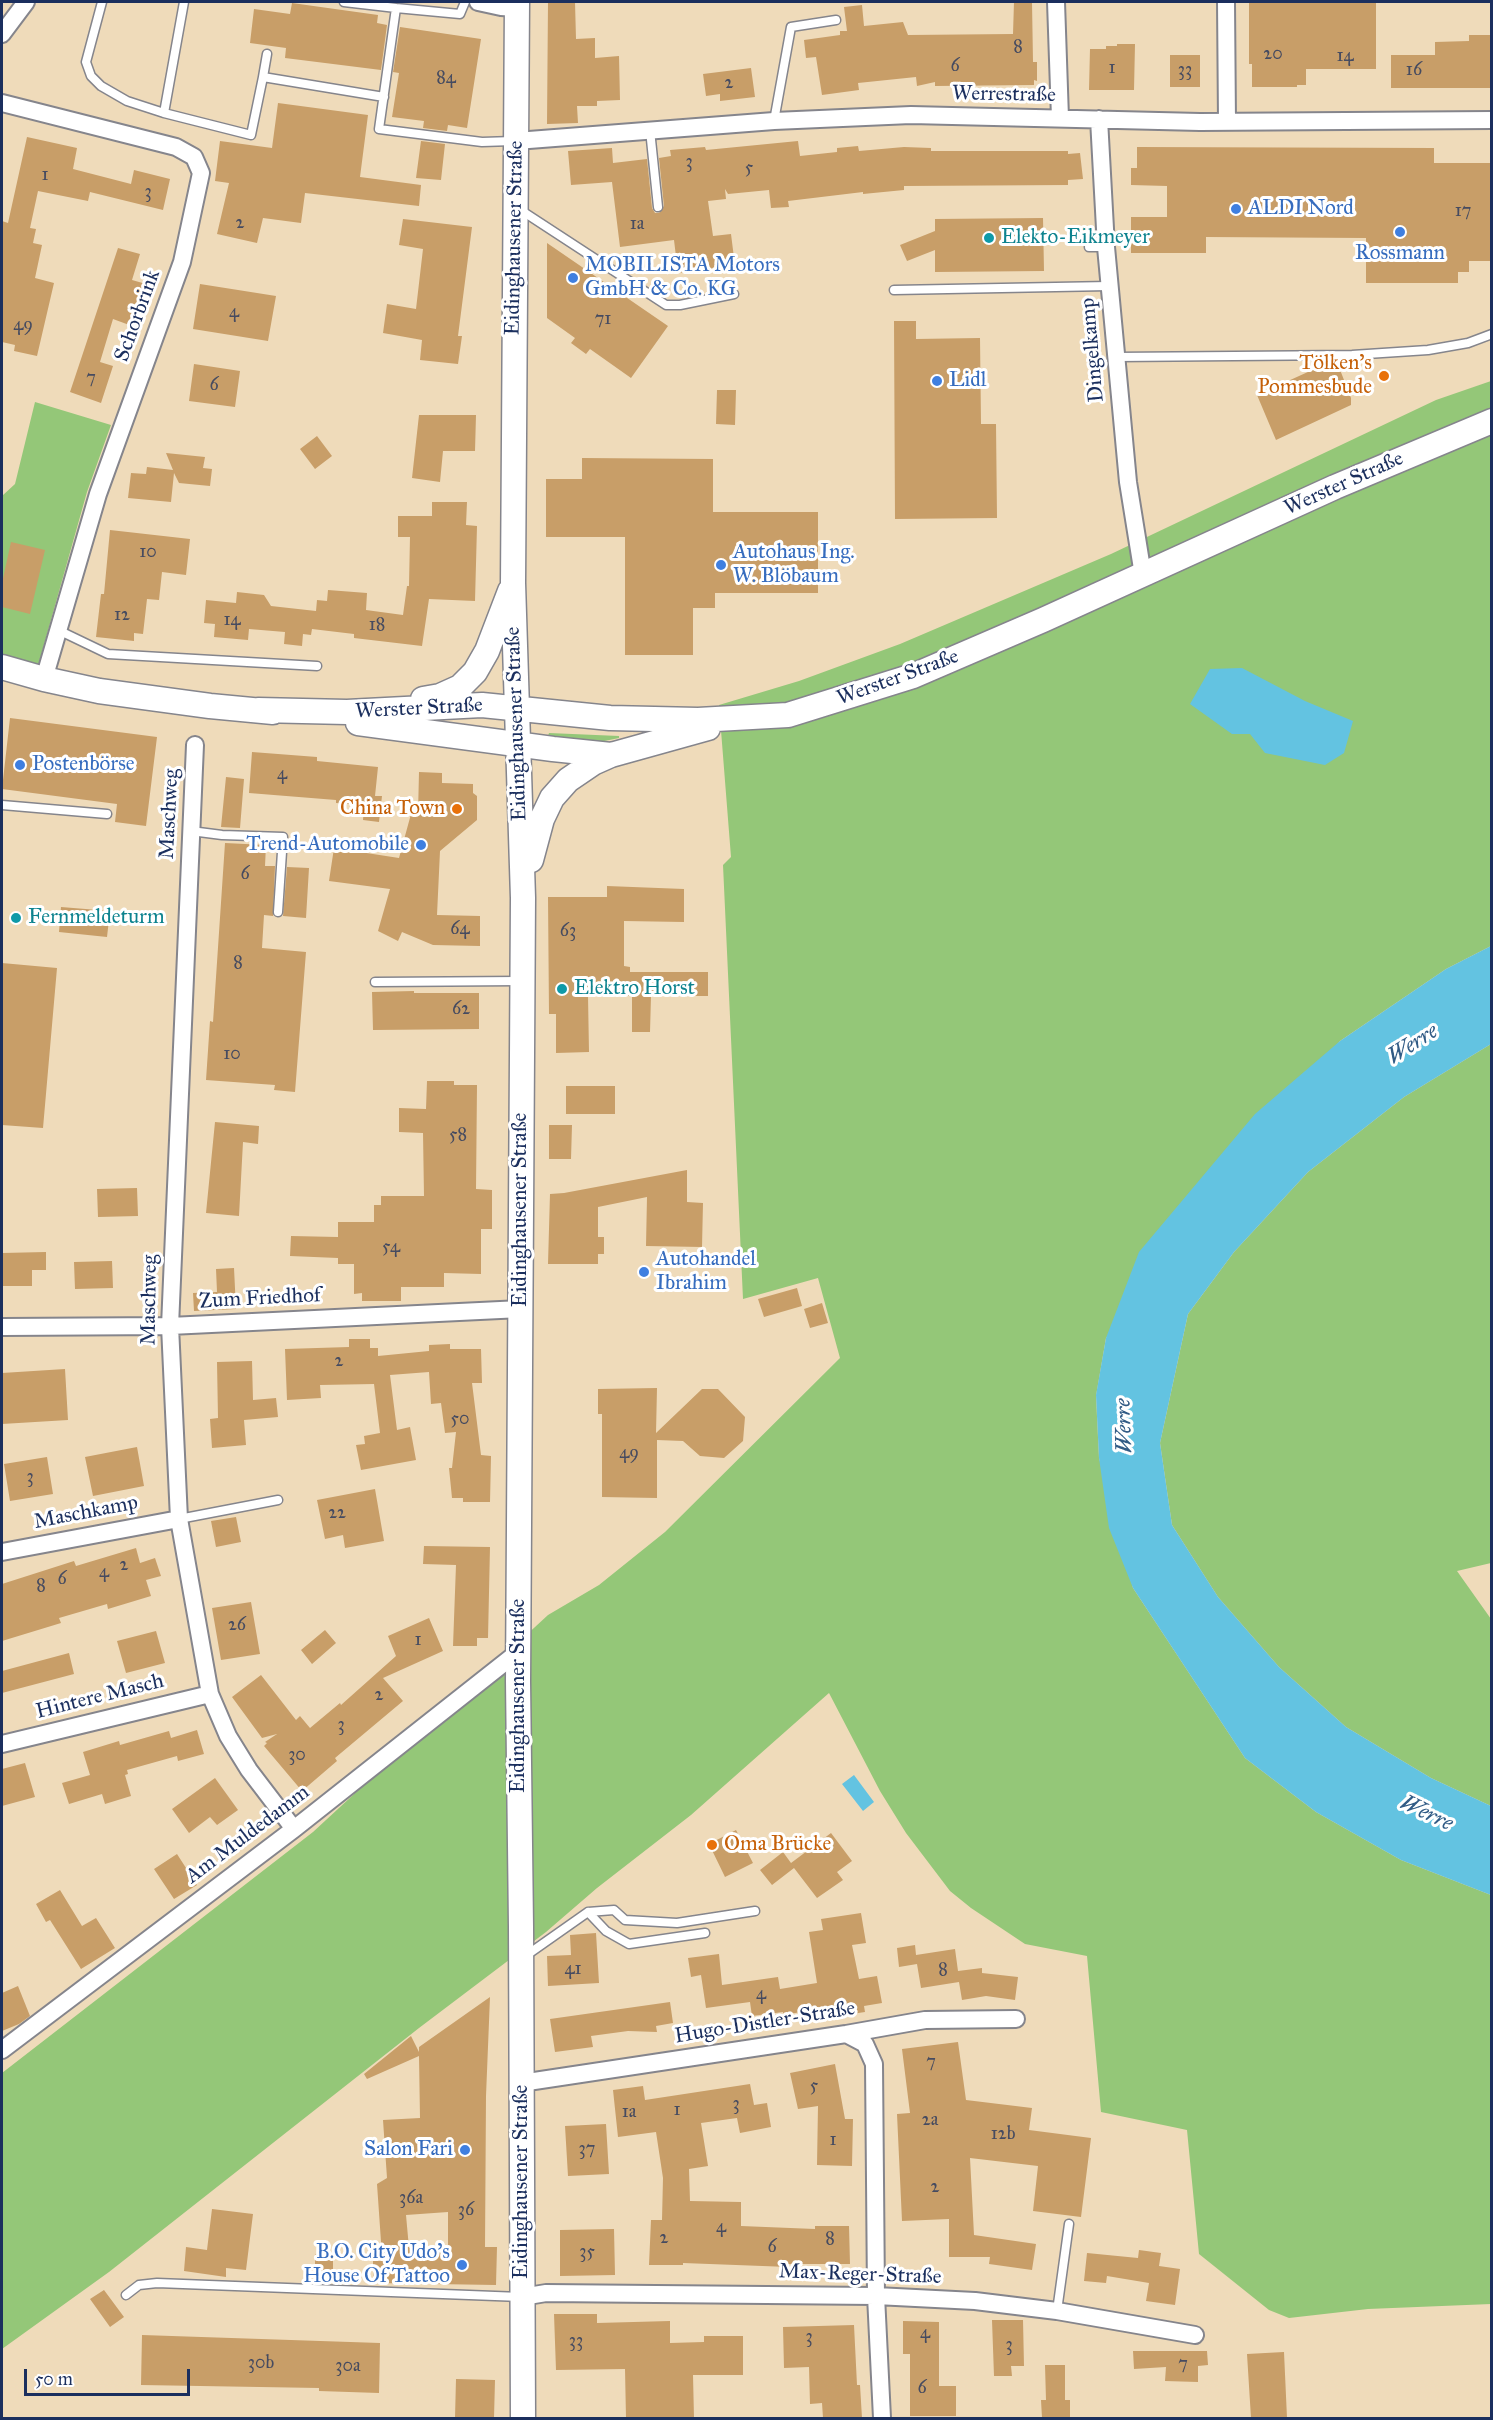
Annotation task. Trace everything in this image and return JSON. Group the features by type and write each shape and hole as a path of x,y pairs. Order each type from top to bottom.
{"main road":[{"name":"Eidinghausener Straße","path":"517,4 513,583 523,898 518,1681 522,2418"},
{"name":"Werster Straße","path":"258,710 348,712 482,705 610,718 742,719 788,715 913,676 1491,421"},
{"path":"348,712 440,696 460,687 475,672 487,651 513,583"},
{"name":"Werster Straße","path":"2,667 99,691 611,755"},
{"path":"523,898 536,833 552,798 568,780 593,763 611,755 742,719"}],"street":[{"path":"2,34 26,2"},
{"path":"478,2 501,7 517,4"},
{"path":"1056,2 1060,118"},
{"path":"1226,2 1227,122"},
{"name":"Schorbrink","path":"2,103 176,147 194,157 201,173 182,262 98,494 44,679"},
{"name":"Werrestraße","path":"516,141 774,121 911,115 1227,122 1491,120"},
{"name":"Dingelkamp","path":"1099,119 1109,286 1128,482 1143,575"},
{"name":"Maschweg","path":"195,745 170,1326 179,1519 210,1694 228,1736 249,1770 294,1829"},
{"name":"Zum Friedhof","path":"2,1327 170,1326 521,1309"},
{"name":"Maschkamp","path":"2,1552 179,1519"},
{"name":"Am Muldedamm","path":"2,2050 294,1829 519,1652"},
{"name":"Hintere Masch","path":"2,1744 210,1694"},
{"name":"Hugo-Distler-Straße","path":"521,2083 926,2020 1016,2019"},
{"path":"846,2034 866,2044 874,2064 876,2296 882,2418"},
{"name":"Max-Reger-Straße","path":"522,2297 546,2293 876,2296 975,2301 1058,2311 1195,2335"}],"lane":[{"path":"102,2 86,62 91,76 101,86 127,101 251,135 267,54"},
{"path":"164,112 184,2"},
{"path":"344,2 460,14 465,2"},
{"path":"396,8 379,129 482,142 516,141"},
{"path":"774,121 791,27 836,20"},
{"path":"263,77 384,97"},
{"path":"650,130 658,207"},
{"path":"516,207 666,305 680,305 734,294"},
{"path":"1089,248 1106,247"},
{"path":"894,290 1109,286"},
{"path":"1116,357 1373,354 1428,350 1468,343 1491,334"},
{"path":"58,630 108,654 317,666"},
{"path":"2,805 107,814"},
{"path":"191,831 222,835 283,837 278,912"},
{"path":"375,982 522,981"},
{"path":"179,1519 278,1500"},
{"path":"521,1959 540,1948 588,1912 614,1910 625,1920 677,1923 755,1911"},
{"path":"588,1912 606,1931 629,1944 705,1933"},
{"path":"1058,2311 1069,2224"},
{"path":"126,2295 140,2285 158,2283 522,2297"}],"green space":[{"path":"1491,381 1491,946 1446,969 1340,1041 1106,1338 1096,1396 1099,1458 1133,1588 1245,1758 1316,1812 1401,1860 1491,1895 1491,2304 1368,2309 1289,2318 1269,2310 1199,2254 1187,2130 1101,2112 1087,1956 1025,1944 950,1891 906,1833 880,1791 829,1693 691,1815 597,1888 546,1932 419,2028 109,2272 2,2349 2,2073 313,1832 548,1615 599,1585 665,1532 840,1358 818,1278 743,1299 723,865 731,857 719,705 799,681 900,644 1111,554 1436,400"},
{"path":"35,402 111,425 87,492 38,666 2,654 2,496 15,484"},
{"path":"549,733 619,736 619,738 585,745 547,739"},
{"path":"1491,1044 1491,1563 1457,1571 1491,1619 1491,1806 1431,1778 1346,1727 1279,1667 1218,1597 1172,1525 1160,1443 1188,1314 1234,1252 1308,1172 1404,1097"}],"water":[{"path":"1242,668 1305,701 1353,721 1344,753 1325,765 1265,753 1250,734 1232,734 1190,704 1210,669"},
{"name":"Werre","path":"1491,946 1491,1044 1404,1097 1308,1172 1234,1252 1188,1314 1160,1443 1172,1525 1218,1597 1279,1667 1346,1727 1431,1778 1491,1806 1491,1895 1401,1860 1316,1812 1245,1758 1133,1588 1109,1528 1099,1458 1096,1395 1106,1338 1139,1252 1255,1114 1340,1041 1446,969"},
{"path":"854,1775 874,1802 863,1811 842,1784"}],"building":[{"path":"548,2 575,2 576,39 595,38 595,58 619,56 620,100 597,101 597,106 577,106 578,123 547,124"},
{"path":"1014,2 1032,2 1033,62 1037,62 1037,81 1034,80 1034,85 935,86 935,82 917,86 916,77 858,83 859,90 822,95 816,57 806,58 804,40 840,35 840,31 847,31 844,7 862,5 864,26 903,22 908,35 1013,34"},
{"path":"1249,2 1376,2 1376,69 1306,69 1306,85 1252,87 1252,64 1249,64"},
{"path":"292,3 378,15 377,23 387,25 381,70 285,58 286,48 250,43 254,9 290,14"},
{"path":"400,27 481,39 467,128 448,125 447,131 423,128 424,121 392,117 399,73 393,72"},
{"path":"1469,35 1491,35 1491,88 1391,88 1391,55 1435,55 1435,42 1469,41"},
{"path":"1117,44 1135,44 1134,90 1089,90 1090,49 1106,49 1106,46 1117,46"},
{"path":"1170,55 1200,55 1200,87 1170,87"},
{"path":"751,68 755,97 720,101 720,94 706,96 703,74"},
{"path":"278,103 368,115 360,177 421,185 419,206 305,193 301,223 263,218 257,243 217,234 229,183 215,181 220,141 272,148"},
{"path":"27,137 77,148 73,169 131,184 134,170 170,179 163,210 90,192 88,201 38,191 30,228 36,229 33,243 42,245 35,278 54,283 37,356 14,351 15,345 2,342 2,221 8,223"},
{"path":"421,141 445,144 441,180 416,178"},
{"path":"798,141 800,156 837,152 837,148 858,146 859,151 904,147 931,148 931,151 1068,151 1068,154 1080,153 1083,179 1068,180 1068,185 904,186 904,190 863,194 863,192 788,201 789,207 771,208 769,190 728,194 725,189 726,199 708,201 713,236 731,234 735,266 678,273 674,240 620,247 612,182 571,185 568,151 612,148 613,163 647,159 652,208 655,213 659,213 664,206 659,158 671,156 670,150 705,147 706,150"},
{"path":"1137,147 1434,148 1434,163 1491,163 1491,261 1469,261 1469,272 1458,272 1458,283 1366,283 1366,238 1206,237 1206,253 1131,253 1131,217 1167,217 1167,186 1131,185 1131,168 1137,168"},
{"name":"Elekto-Eikmeyer","path":"1043,218 1044,271 935,272 935,250 907,261 900,245 935,231 935,219"},
{"path":"403,219 472,227 458,336 462,336 458,364 420,360 422,340 383,333 387,304 416,309 423,249 399,245"},
{"name":"MOBILISTA Motors GmbH & Co. KG","path":"547,243 668,326 631,378 590,349 586,354 571,343 575,338 547,318"},
{"path":"118,248 140,254 132,280 146,284 132,326 113,319 100,362 113,366 101,403 70,392"},
{"path":"200,284 276,296 268,341 193,329"},
{"name":"Lidl","path":"894,321 916,321 916,339 980,338 981,424 996,424 997,518 895,519"},
{"path":"1330,362 1337,362 1351,398 1351,405 1276,440 1257,395"},
{"path":"194,364 240,371 235,407 189,401"},
{"path":"717,390 736,390 735,425 716,424"},
{"path":"419,415 476,415 475,451 443,451 440,482 412,478"},
{"path":"317,436 332,456 315,469 300,449"},
{"path":"166,453 205,457 203,468 212,469 210,486 179,483 174,473 171,502 128,498 131,473 146,474 147,467 173,470"},
{"name":"Autohaus Ing. W. Blöbaum","path":"582,458 713,459 713,512 818,512 818,593 715,593 715,608 693,608 693,655 625,655 625,537 546,537 546,479 582,479"},
{"path":"432,502 467,502 466,525 477,526 475,601 429,599 422,646 354,638 354,634 312,629 311,635 303,634 302,646 284,644 285,632 249,629 248,640 214,637 215,624 204,623 206,600 236,603 237,592 264,595 271,606 316,611 317,600 327,601 328,590 367,593 366,610 403,615 407,586 409,586 410,537 398,537 398,516 432,516"},
{"path":"110,530 190,539 186,575 162,572 159,600 147,599 143,634 134,633 134,641 96,637 101,594 104,594"},
{"path":"11,542 45,550 30,614 2,607 2,583"},
{"path":"10,718 157,737 146,826 115,822 117,804 2,789"},
{"path":"252,752 317,757 317,761 378,767 375,796 382,796 379,822 363,820 364,805 336,803 336,800 249,793"},
{"path":"419,772 442,773 442,783 473,784 473,793 477,796 477,820 440,851 437,915 480,916 480,946 433,945 402,932 398,941 378,931 390,889 329,881 334,848 399,858 411,814 418,814"},
{"path":"226,777 244,779 240,828 221,827"},
{"path":"225,843 266,845 265,866 275,866 273,916 264,915 262,948 306,952 295,1092 274,1090 275,1085 206,1080 210,1021 213,1022"},
{"path":"287,867 309,868 306,918 283,916"},
{"path":"607,886 684,889 684,922 624,921 624,966 630,967 630,972 708,972 708,996 651,996 650,1032 632,1032 632,996 588,996 589,1052 556,1053 556,1014 549,1014 548,897 607,897"},
{"path":"61,907 110,911 107,937 59,932"},
{"path":"2,963 57,968 43,1128 2,1125"},
{"path":"414,991 414,993 479,993 479,1029 373,1030 372,992"},
{"path":"427,1081 454,1081 454,1085 477,1085 476,1189 492,1190 492,1229 481,1229 481,1274 444,1273 444,1287 401,1287 401,1301 362,1301 362,1293 354,1294 354,1264 338,1264 338,1258 290,1256 291,1236 338,1237 338,1222 374,1222 374,1205 381,1205 381,1196 424,1196 423,1133 399,1132 399,1108 426,1109"},
{"path":"566,1086 615,1086 615,1114 566,1114"},
{"path":"215,1122 259,1126 258,1144 243,1142 239,1216 206,1213"},
{"path":"549,1125 572,1125 571,1159 549,1159"},
{"path":"687,1170 687,1202 703,1203 702,1247 646,1246 647,1197 598,1207 598,1237 604,1237 604,1254 598,1254 598,1264 548,1264 550,1194"},
{"path":"137,1188 138,1216 98,1217 97,1189"},
{"path":"46,1252 46,1270 32,1270 32,1286 2,1286 2,1253"},
{"path":"112,1261 113,1288 75,1289 74,1262"},
{"path":"234,1268 236,1309 194,1311 193,1293 217,1292 216,1269"},
{"path":"797,1288 802,1306 764,1317 758,1299"},
{"path":"822,1303 828,1323 810,1328 804,1309"},
{"path":"349,1339 370,1339 370,1348 378,1348 378,1356 429,1351 429,1345 450,1344 450,1349 481,1349 482,1383 472,1383 481,1455 491,1456 490,1502 463,1502 463,1498 452,1498 449,1468 452,1468 456,1432 445,1433 441,1403 431,1404 429,1372 390,1375 397,1430 410,1427 416,1460 361,1470 356,1445 365,1444 364,1436 380,1433 374,1384 320,1385 321,1398 287,1400 285,1349 349,1347"},
{"path":"252,1361 253,1400 276,1398 278,1417 244,1420 246,1445 212,1448 210,1419 218,1418 217,1362"},
{"path":"65,1369 68,1420 2,1424 2,1373"},
{"path":"657,1388 656,1433 702,1389 718,1389 745,1417 743,1441 724,1458 700,1456 683,1441 657,1440 657,1498 602,1497 602,1414 598,1414 598,1389"},
{"path":"137,1447 144,1486 93,1496 85,1457"},
{"path":"47,1457 53,1494 10,1501 4,1464"},
{"path":"375,1489 384,1541 345,1548 343,1535 325,1539 317,1500"},
{"path":"236,1517 241,1542 216,1547 211,1521"},
{"path":"424,1546 490,1547 488,1638 477,1638 477,1646 453,1646 456,1565 423,1564"},
{"path":"136,1548 140,1563 155,1558 161,1576 146,1580 151,1596 108,1609 107,1604 59,1618 61,1623 2,1641 2,1584 74,1561 76,1566"},
{"path":"251,1602 260,1654 221,1660 212,1608"},
{"path":"429,1618 443,1651 383,1678 403,1701 335,1758 337,1761 302,1791 264,1746 267,1743 265,1742 277,1734 262,1738 232,1697 261,1675 296,1720 300,1716 310,1728 340,1703 341,1705 396,1656 388,1636"},
{"path":"325,1630 336,1643 312,1664 301,1650"},
{"path":"156,1631 165,1663 126,1673 117,1641"},
{"path":"69,1653 74,1674 2,1693 2,1671"},
{"path":"197,1730 204,1754 178,1761 177,1756 127,1770 128,1774 125,1775 131,1796 105,1804 102,1794 69,1804 62,1783 90,1775 83,1752 119,1741 120,1745 169,1731 171,1738"},
{"path":"25,1763 35,1797 2,1806 2,1769"},
{"path":"215,1778 238,1810 217,1825 210,1817 189,1833 172,1809"},
{"path":"736,1830 753,1863 725,1877 709,1844"},
{"path":"831,1833 852,1861 837,1872 843,1880 817,1898 794,1868 772,1885 760,1870 783,1852 791,1863"},
{"path":"177,1854 197,1885 174,1899 154,1869"},
{"path":"60,1890 82,1926 96,1918 115,1948 81,1969 50,1920 46,1922 36,1904"},
{"path":"861,1913 866,1943 852,1945 859,1979 877,1976 882,2003 864,2006 865,2012 845,2015 844,2009 833,2011 832,2007 783,2015 783,2012 752,2016 750,2002 706,2008 701,1975 691,1977 688,1958 719,1954 722,1985 778,1977 780,1989 817,1983 809,1932 823,1930 821,1919"},
{"path":"596,1933 599,1983 548,1986 547,1956 571,1955 570,1935"},
{"path":"915,1945 916,1955 955,1949 958,1971 982,1968 982,1973 1018,1977 1015,2000 986,1996 962,2000 959,1982 921,1988 917,1964 899,1967 897,1948"},
{"path":"18,1986 30,2016 19,2024 2,2031 2,1993"},
{"path":"490,1997 486,2096 485,2247 497,2247 496,2285 373,2283 373,2256 382,2256 377,2184 387,2178 383,2120 420,2118 419,2056 367,2079 364,2074 411,2036 419,2052 419,2047","holes":["448,2212 448,2248 409,2248 406,2215"]},
{"path":"670,2002 673,2023 656,2026 657,2032 628,2031 591,2036 593,2047 555,2052 550,2019"},
{"path":"958,2042 966,2100 1032,2108 1029,2130 1091,2138 1081,2217 1033,2211 1038,2166 970,2158 974,2235 1036,2244 1032,2270 989,2264 990,2257 949,2257 949,2219 902,2221 897,2114 910,2113 902,2049"},
{"path":"835,2064 845,2119 853,2119 852,2166 817,2165 818,2106 798,2109 790,2073"},
{"path":"750,2084 754,2105 767,2103 771,2127 740,2133 737,2118 701,2123 708,2166 689,2169 690,2201 741,2202 741,2226 815,2229 815,2226 849,2226 850,2264 789,2264 789,2267 683,2263 683,2265 649,2265 651,2220 662,2220 663,2178 656,2132 618,2137 613,2090 643,2086 645,2100"},
{"path":"606,2124 609,2174 568,2176 565,2126"},
{"path":"212,2209 253,2214 246,2270 226,2268 226,2277 184,2271 186,2247 207,2250"},
{"path":"614,2229 615,2275 560,2276 560,2230"},
{"path":"1139,2250 1161,2253 1159,2266 1180,2269 1175,2305 1146,2301 1149,2283 1107,2276 1106,2283 1084,2281 1087,2253 1138,2258"},
{"path":"315,2254 333,2254 333,2274 315,2274"},
{"path":"104,2290 124,2317 110,2327 90,2299"},
{"path":"554,2314 597,2314 597,2323 670,2321 670,2343 704,2342 704,2336 743,2336 743,2375 693,2375 694,2418 626,2418 625,2369 556,2370"},
{"path":"992,2320 1023,2320 1024,2366 1011,2366 1012,2376 994,2376"},
{"path":"903,2321 939,2322 939,2386 956,2386 956,2416 910,2416 910,2354 903,2354"},
{"path":"854,2325 857,2385 860,2385 862,2418 823,2418 822,2403 810,2404 809,2367 784,2368 783,2327"},
{"path":"142,2335 380,2343 379,2393 319,2391 319,2388 141,2385"},
{"path":"1133,2351 1207,2351 1208,2365 1198,2366 1198,2382 1165,2381 1166,2367 1134,2369"},
{"path":"1284,2352 1287,2418 1251,2418 1247,2354"},
{"path":"1045,2365 1065,2365 1065,2400 1070,2400 1070,2418 1042,2418 1041,2400 1046,2400"},
{"path":"456,2379 495,2380 494,2418 455,2418"}],"place":[{"name":"ALDI Nord","path":"1236,209"},
{"name":"Rossmann","path":"1400,232"},
{"name":"Elekto-Eikmeyer","path":"989,238"},
{"name":"MOBILISTA Motors GmbH & Co. KG","path":"573,278"},
{"name":"Tölken's Pommesbude","path":"1384,376"},
{"name":"Lidl","path":"937,381"},
{"name":"Autohaus Ing. W. Blöbaum","path":"721,565"},
{"name":"Postenbörse","path":"20,765"},
{"name":"China Town","path":"457,809"},
{"name":"Trend-Automobile","path":"421,845"},
{"name":"Fernmeldeturm","path":"16,918"},
{"name":"Elektro Horst","path":"562,989"},
{"name":"Autohandel Ibrahim","path":"644,1272"},
{"name":"Oma Brücke","path":"712,1845"},
{"name":"Salon Fari","path":"465,2150"},
{"name":"B.O. City Udo's House Of Tattoo","path":"462,2265"}]}
